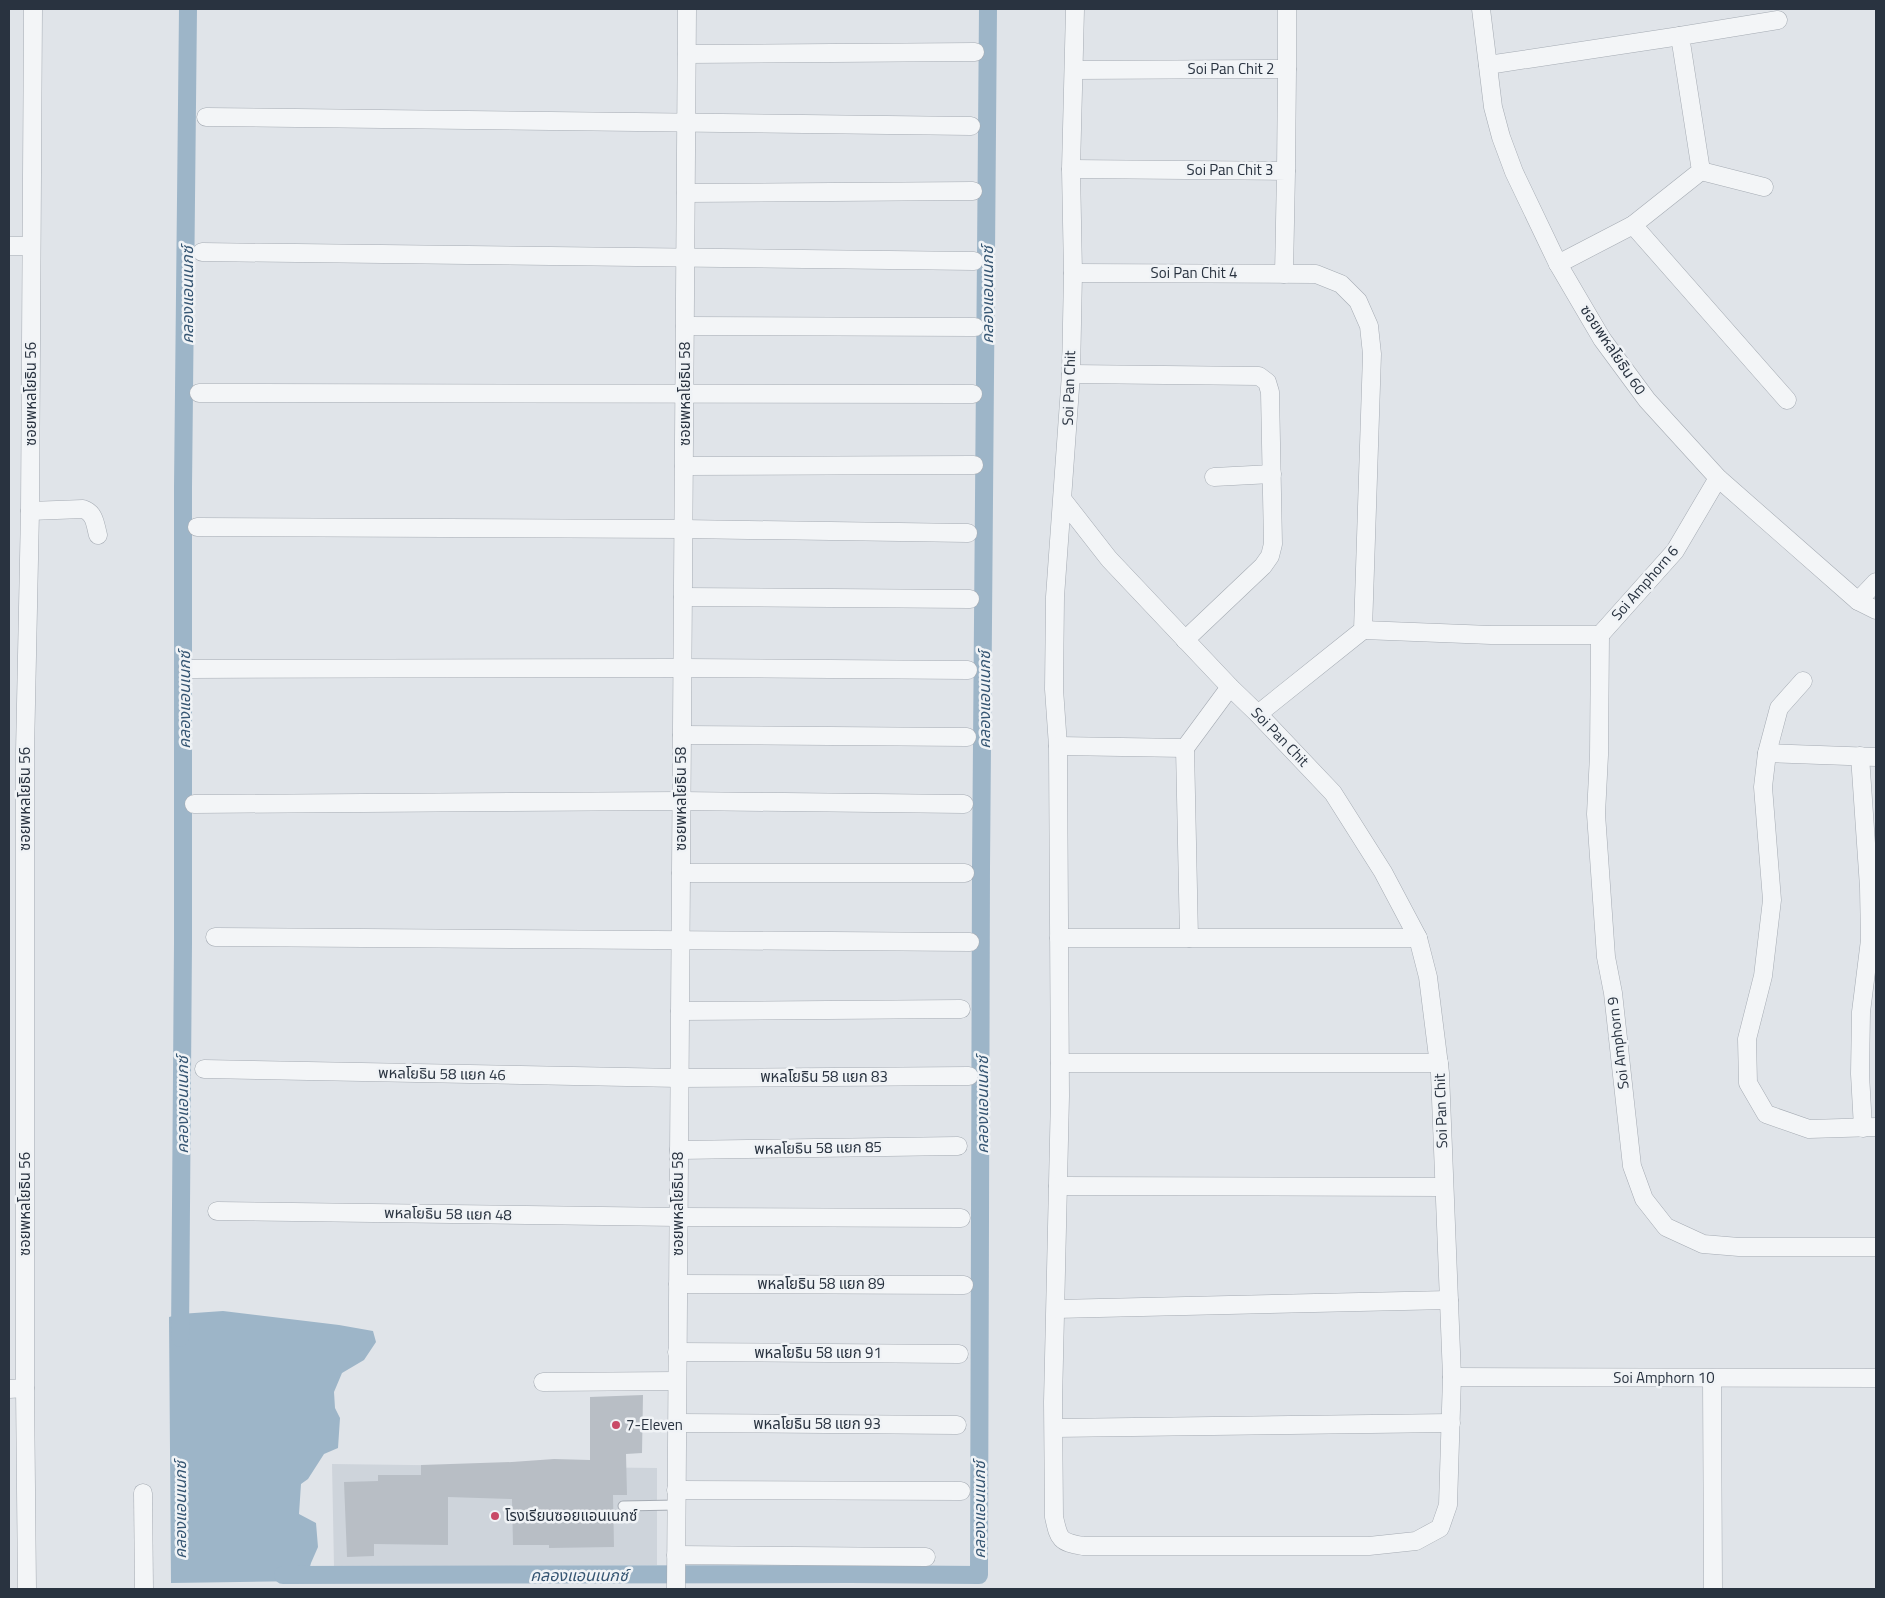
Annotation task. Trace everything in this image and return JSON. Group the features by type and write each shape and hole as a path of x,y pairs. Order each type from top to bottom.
{"street":[{"name":"ซอยพหลโยธิน 56","path":"27,1589 17,1388 30,511 33,9"},
{"name":"ซอยพหลโยธิน 58","path":"676,1587 687,9"},
{"name":"Soi Pan Chit","path":"1063,500 1109,559 1230,688 1258,714 1333,792 1383,872 1418,938 1428,977 1439,1063 1452,1377 1448,1505 1440,1528 1416,1540 1369,1546 1083,1546 1067,1543 1058,1534 1054,1516 1060,1062 1058,746 1054,689 1055,597 1071,374 1071,169 1075,9"},
{"path":"1287,9 1287,69"},
{"name":"ซอยพหลโยธิน 60","path":"1481,9 1493,106 1500,137 1514,172 1558,264 1602,339 1647,400 1718,478 1858,601 1876,610"},
{"path":"1488,65 1778,20"},
{"path":"1680,36 1701,171"},
{"path":"687,54 974,52"},
{"name":"Soi Pan Chit 2","path":"1074,70 1287,69 1286,171"},
{"path":"206,116 687,124 971,126"},
{"name":"Soi Pan Chit 3","path":"1071,169 1286,171 1284,274"},
{"path":"1701,171 1764,187"},
{"path":"1558,264 1633,225 1701,171"},
{"path":"686,193 973,191"},
{"path":"1633,225 1787,400"},
{"path":"9,246 31,246"},
{"path":"202,252 974,261"},
{"name":"Soi Pan Chit 4","path":"1072,273 1316,274 1341,284 1358,301 1369,326 1372,354 1363,630"},
{"path":"685,326 975,328"},
{"path":"1071,374 1259,376 1267,382 1270,392 1272,474 1273,544 1270,556 1263,566 1185,640"},
{"path":"199,392 973,394"},
{"path":"684,466 974,465"},
{"path":"1214,477 1272,474"},
{"name":"Soi Amphorn 6","path":"1600,635 1675,551 1718,478"},
{"path":"30,511 83,509 90,511 98,535"},
{"path":"197,527 683,529 968,533"},
{"path":"1858,601 1876,582"},
{"path":"683,597 970,599"},
{"path":"1258,714 1363,630 1491,635 1600,635"},
{"name":"Soi Amphorn 9","path":"1600,635 1599,755 1596,814 1606,958 1613,993 1632,1166 1644,1199 1666,1227 1703,1244 1739,1247 1876,1247"},
{"path":"188,669 682,668 968,670"},
{"path":"1767,752 1868,756 1870,940 1861,1012 1860,1074 1870,1128 1809,1129 1766,1114 1748,1083 1747,1039 1763,976 1772,900 1763,787 1767,752 1779,708 1803,680"},
{"path":"1189,938 1185,748 1230,688"},
{"path":"682,735 967,736"},
{"path":"1058,746 1185,748"},
{"path":"194,804 682,801 964,804"},
{"path":"681,873 966,873"},
{"path":"215,937 970,942"},
{"path":"1059,938 1418,938"},
{"path":"680,1010 961,1009"},
{"path":"1060,1062 1439,1063"},
{"name":"พหลโยธิน 58 แยก 46","path":"204,1070 679,1078"},
{"name":"พหลโยธิน 58 แยก 83","path":"679,1078 969,1076"},
{"name":"พหลโยธิน 58 แยก 85","path":"679,1150 958,1146"},
{"path":"1058,1186 1444,1187"},
{"name":"พหลโยธิน 58 แยก 48","path":"217,1211 678,1217 961,1218"},
{"name":"พหลโยธิน 58 แยก 89","path":"678,1284 964,1285"},
{"path":"1056,1309 1449,1300"},
{"name":"พหลโยธิน 58 แยก 91","path":"678,1352 959,1354"},
{"name":"Soi Amphorn 10","path":"1452,1377 1876,1378"},
{"path":"1712,1378 1712,1589"},
{"path":"543,1382 677,1381"},
{"name":"พหลโยธิน 58 แยก 93","path":"677,1423 957,1425"},
{"path":"1054,1428 1451,1423"},
{"path":"676,1497 961,1491"},
{"path":"143,1493 144,1589"},
{"path":"676,1560 926,1557"}],"lane":[{"path":"623,1506 676,1497"}],"shaded area":[{"name":"โรงเรียนซอยแอนเนกซ์","path":"332,1464 657,1468 657,1565 334,1567"}],"water":[{"path":"223,1311 373,1331 376,1342 364,1360 342,1373 334,1392 335,1408 340,1418 338,1448 324,1454 308,1479 301,1484 299,1514 316,1523 318,1547 306,1581 171,1583 169,1317 180,1314"}],"building":[{"path":"643,1395 642,1453 626,1454 627,1495 613,1495 614,1547 549,1548 549,1545 513,1545 512,1499 448,1497 448,1545 374,1544 374,1556 347,1557 344,1482 378,1481 378,1475 421,1475 421,1465 554,1459 590,1460 590,1397"}],"waterway":[{"name":"คลองแอนเนกซ์","path":"180,1338 183,943 183,487 188,9"},
{"name":"คลองแอนเนกซ์","path":"283,1575 979,1575 981,867 988,9"}],"place":[{"name":"7-Eleven","path":"616,1425"},
{"name":"โรงเรียนซอยแอนเนกซ์","path":"495,1516"}]}
